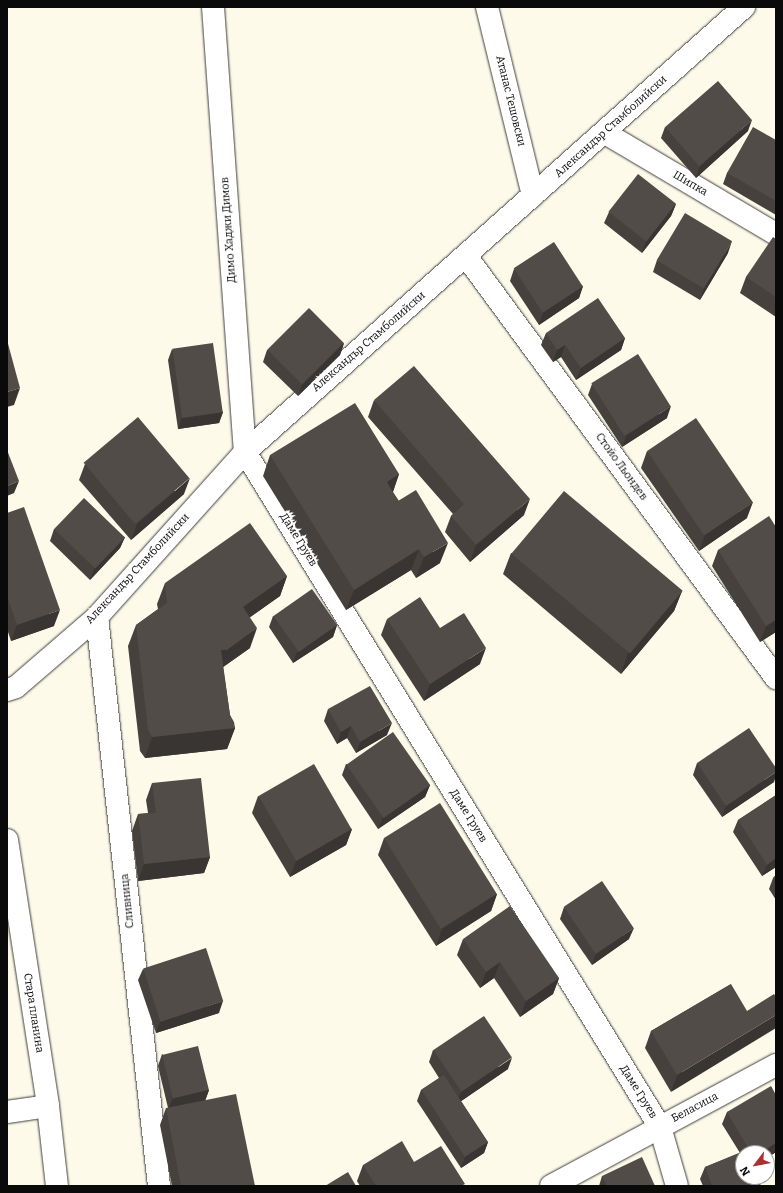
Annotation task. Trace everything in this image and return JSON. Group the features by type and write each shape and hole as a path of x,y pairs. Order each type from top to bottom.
{"street":[{"name":"Димо Хаджи Димов","path":"213,7 245,452"},
{"name":"Атанас Тешовски","path":"487,7 533,195"},
{"name":"Александър Стамболийски","path":"7,690 16,687 97,617 245,452 533,195 605,133 744,7"},
{"name":"Шипка","path":"605,133 776,234"},
{"name":"Стойо Льондев","path":"466,256 776,678"},
{"name":"Даме Груев","path":"245,452 660,1127 676,1186"},
{"name":"Сливница","path":"97,617 159,1186"},
{"name":"Стара планина","path":"7,840 48,1106 57,1186"},
{"name":"Беласица","path":"551,1186 776,1065"},
{"path":"7,1112 48,1106"}],"building":[{"path":"718,81 752,120 699,166 665,127"},
{"path":"753,127 776,140 776,201 727,173"},
{"path":"638,174 676,204 646,241 608,212"},
{"path":"685,213 732,241 704,288 657,260"},
{"path":"773,237 776,239 776,297 746,277"},
{"path":"554,242 583,286 543,313 514,268"},
{"path":"598,298 625,338 581,368 565,345 557,350 546,333"},
{"path":"309,308 344,343 302,384 267,350"},
{"path":"7,340 20,388 7,392"},
{"path":"213,343 223,412 182,418 172,349"},
{"path":"638,354 671,407 624,436 591,383"},
{"path":"414,366 530,499 476,545 451,516 464,504 374,400"},
{"path":"355,403 399,474 387,482 398,501 416,490 448,543 424,557 419,549 354,590 270,455"},
{"path":"138,417 189,478 135,524 84,463"},
{"path":"696,418 753,503 704,536 647,451"},
{"path":"7,450 19,481 7,486"},
{"path":"564,491 683,591 630,653 511,554"},
{"path":"84,498 125,538 95,569 54,529"},
{"path":"24,507 60,610 17,625 7,596 7,513"},
{"path":"769,516 776,527 776,620 766,626 718,550"},
{"path":"250,523 287,576 243,607 257,628 227,650 221,650 230,715 234,722 235,728 152,737 148,730 136,625 167,603 165,583"},
{"path":"312,589 337,625 299,652 273,616"},
{"path":"420,597 440,628 464,613 486,648 430,684 387,619"},
{"path":"370,686 392,723 360,742 351,726 341,732 328,709"},
{"path":"749,728 776,768 776,772 726,806 697,763"},
{"path":"393,732 430,785 384,818 346,765"},
{"path":"314,764 352,829 296,861 259,796"},
{"path":"201,778 210,857 144,864 138,814 156,813 152,783"},
{"path":"776,795 776,858 767,865 738,820"},
{"path":"440,803 497,894 441,929 384,838"},
{"path":"776,875 776,882 773,878"},
{"path":"602,881 634,928 596,954 564,907"},
{"path":"510,906 559,978 526,1001 500,962 486,972 463,939"},
{"path":"206,948 223,1001 161,1022 143,968"},
{"path":"731,984 747,1011 774,994 776,997 776,1015 677,1075 651,1031"},
{"path":"484,1016 512,1057 461,1092 433,1050"},
{"path":"198,1046 209,1090 173,1099 162,1055"},
{"path":"444,1075 488,1142 465,1157 421,1090"},
{"path":"771,1086 776,1095 776,1143 773,1145 746,1145 727,1112"},
{"path":"236,1094 255,1186 181,1186 166,1108"},
{"path":"402,1141 414,1162 441,1146 465,1184 461,1186 376,1186 363,1165"},
{"path":"735,1155 735,1185 761,1186 712,1186 705,1167"},
{"path":"642,1157 655,1186 607,1186 602,1176"},
{"path":"348,1172 356,1186 325,1186"}]}
